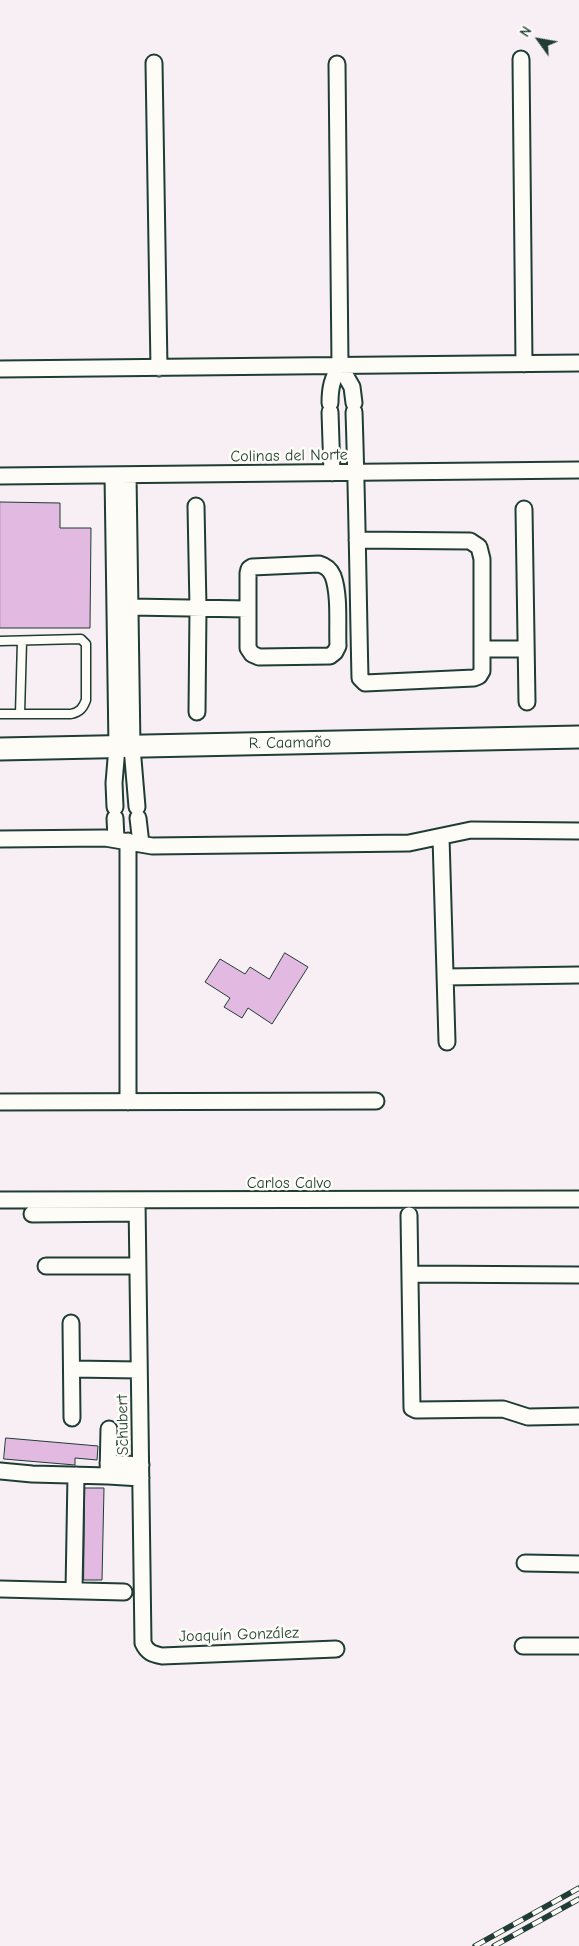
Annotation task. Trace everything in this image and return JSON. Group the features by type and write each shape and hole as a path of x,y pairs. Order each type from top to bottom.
{"street":[{"path":"521,59 524,364"},
{"path":"154,63 159,368"},
{"path":"337,64 340,366 352,387 354,408 360,678 365,683 474,678 479,676 482,671 482,559 476,543 470,541 357,540"},
{"path":"0,369 579,363"},
{"path":"332,473 330,387 333,377 340,366"},
{"name":"Colinas del Norte","path":"0,476 579,470"},
{"path":"120,475 130,607 125,747 114,783 115,812 128,841"},
{"path":"120,475 125,747 138,812 128,841 128,1102"},
{"path":"196,506 198,608 197,712"},
{"path":"524,509 528,702"},
{"path":"319,564 327,567 333,575 336,593 338,646 330,656 259,657 252,654 248,648 248,608 248,573 252,567 319,564"},
{"path":"130,607 248,608"},
{"path":"482,650 526,649"},
{"name":"R. Caamaño","path":"0,749 579,737"},
{"path":"0,839 409,842 471,830 579,831"},
{"path":"441,837 447,1042"},
{"path":"445,977 579,975"},
{"path":"0,1102 376,1101"},
{"name":"Carlos Calvo","path":"0,1200 137,1207 579,1198"},
{"path":"32,1214 137,1207"},
{"name":"Schubert","path":"137,1207 142,1634 146,1648"},
{"path":"410,1215 410,1403 412,1408 416,1410 503,1409 528,1416 579,1416"},
{"path":"46,1266 138,1266"},
{"path":"411,1274 579,1275"},
{"path":"72,1323 72,1418"},
{"path":"72,1369 139,1370"},
{"path":"108,1469 110,1429"},
{"path":"0,1471 76,1475 108,1469 141,1472"},
{"path":"74,1591 76,1475"},
{"path":"525,1563 579,1564"},
{"path":"0,1589 124,1592"},
{"path":"523,1646 579,1646"},
{"name":"Joaquín González","path":"146,1648 152,1654 162,1656 336,1649"}],"lane":[{"path":"0,641 81,639 86,644 86,700 78,712 71,714 0,714"},
{"path":"20,714 22,641"}],"building":[{"path":"0,502 60,503 60,528 91,528 90,628 0,628"},
{"path":"285,953 308,967 272,1024 248,1008 242,1018 224,1007 230,998 205,982 220,959 245,974 250,967 269,979"},
{"path":"6,1438 98,1446 97,1460 75,1458 75,1465 4,1459"},
{"path":"85,1488 104,1488 102,1580 84,1580"}],"railway":[{"path":"475,1946 579,1888"},
{"path":"494,1946 579,1899"}]}
